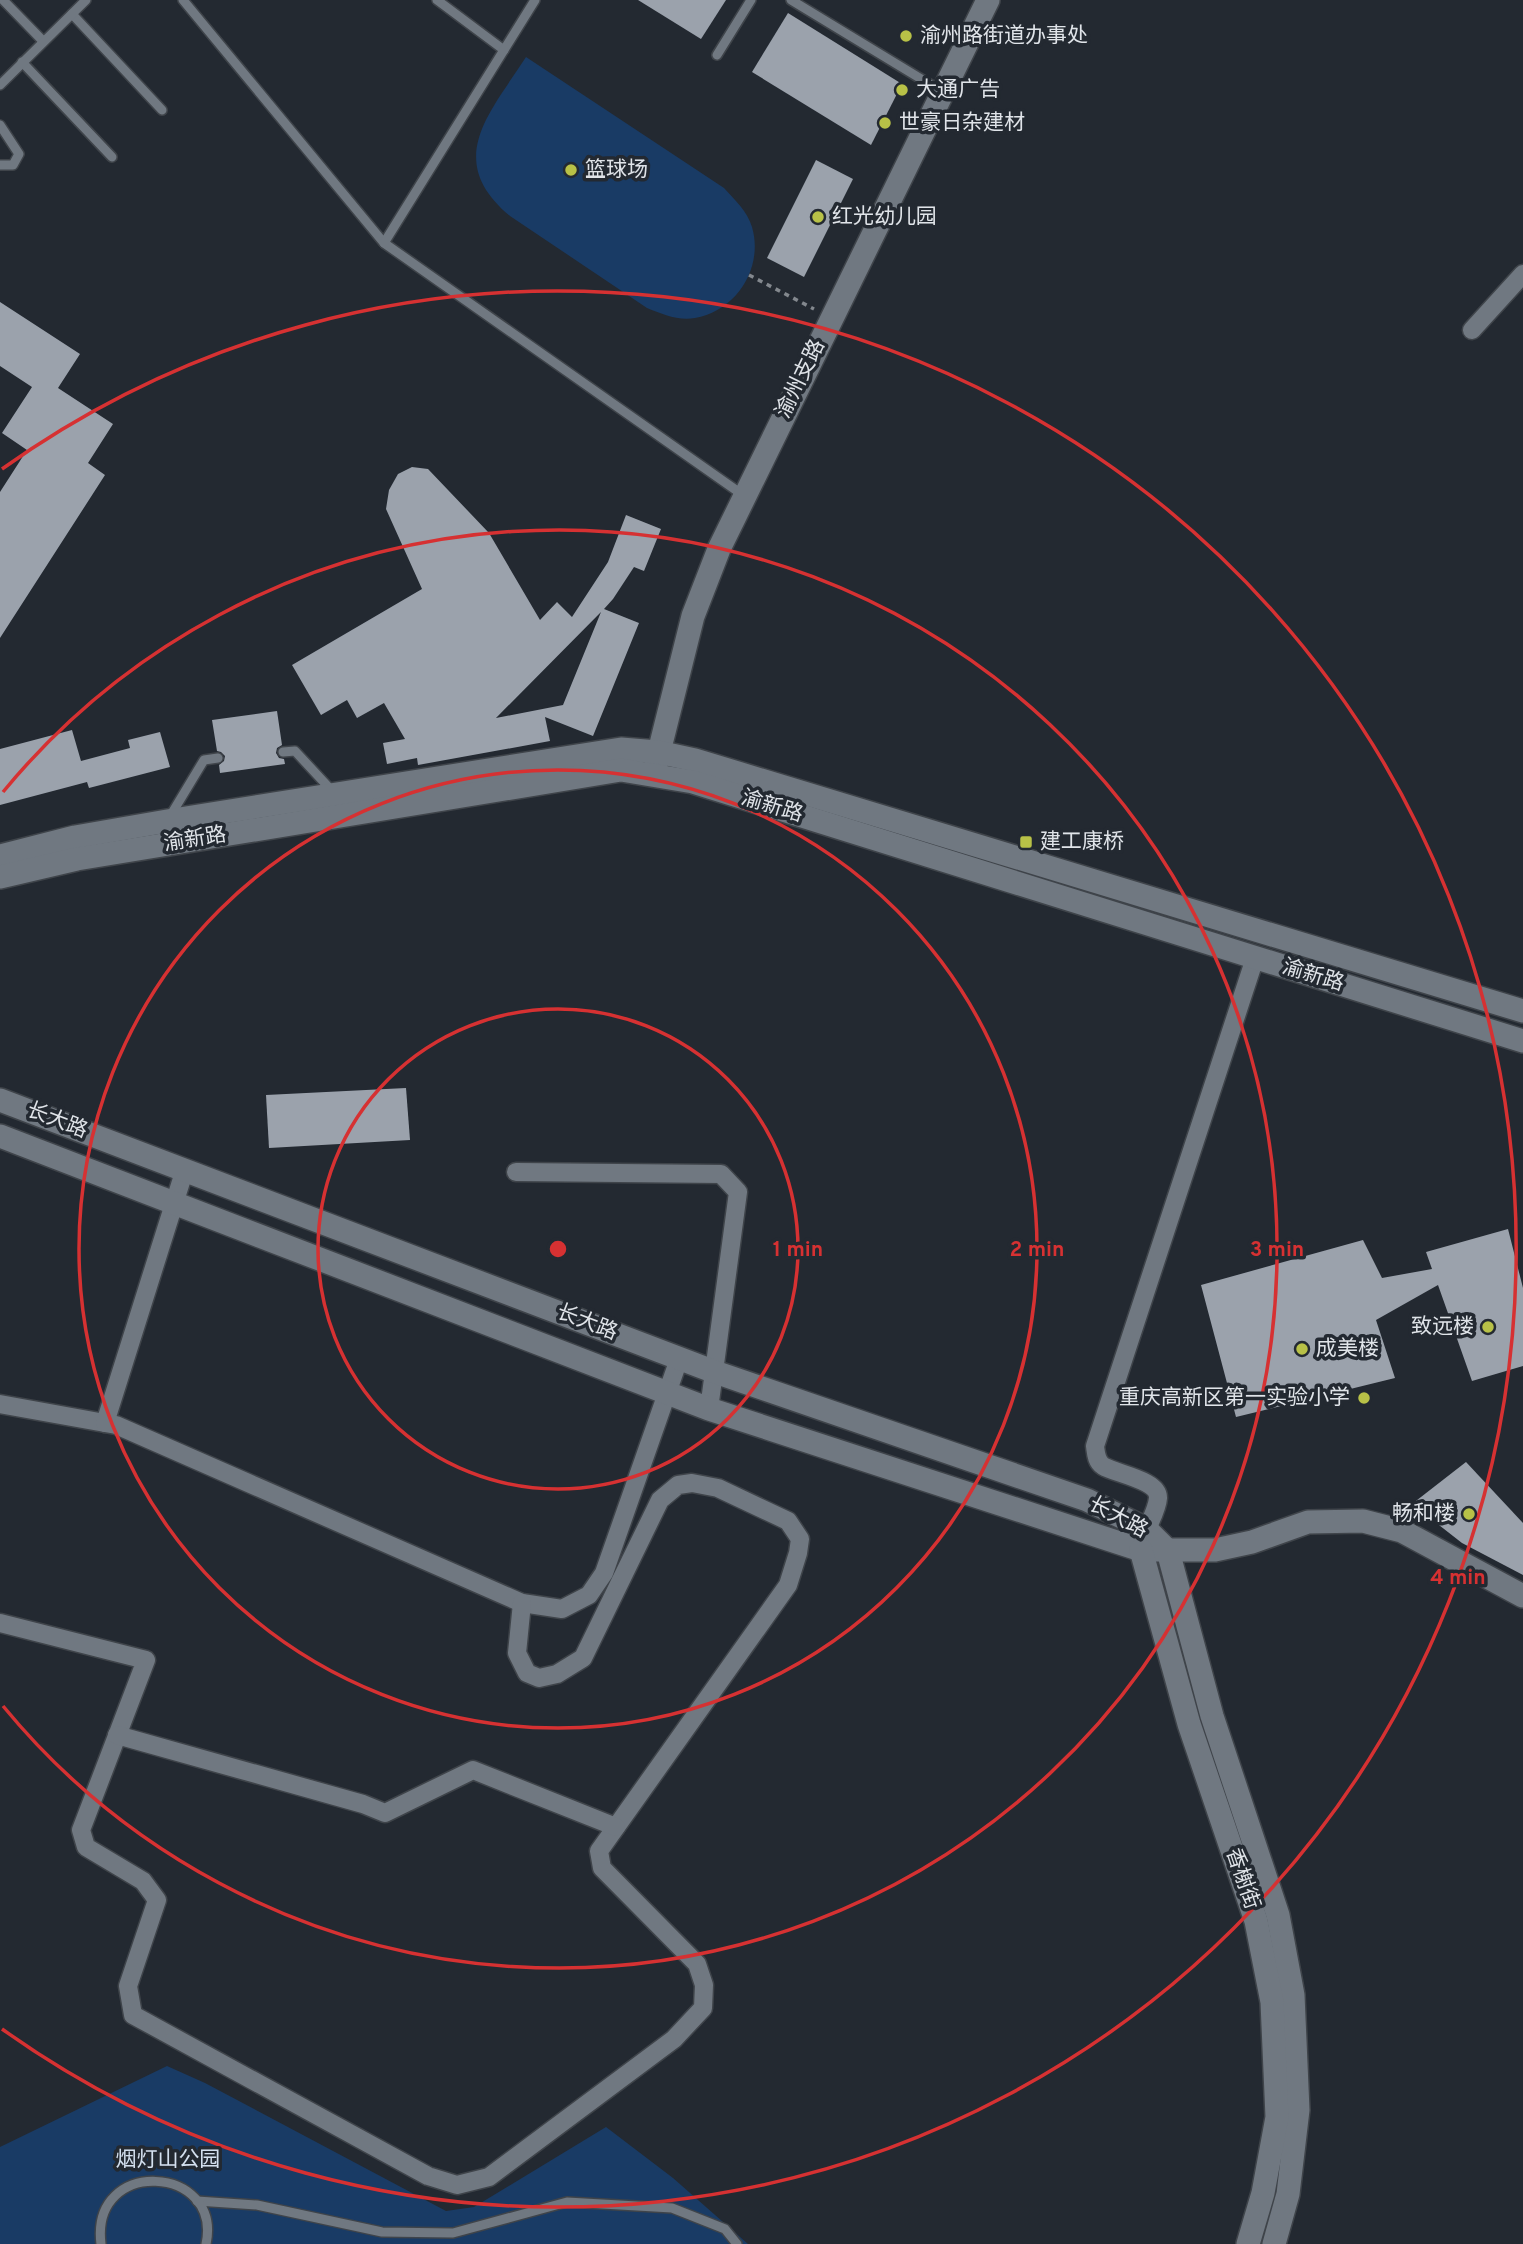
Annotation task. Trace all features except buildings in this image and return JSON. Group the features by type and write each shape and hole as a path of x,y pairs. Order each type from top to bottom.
{"street":[{"name":"渝州支路","path":"656,763 693,617 719,549 743,495 988,0"},
{"path":"1472,330 1523,274"},
{"name":"渝新路","path":"0,856 75,837 167,821 621,749 693,782 1523,1041"},
{"name":"渝新路","path":"0,877 77,859 656,763 695,760 1523,1012"},
{"path":"1255,958 1095,1446 1097,1458 1103,1465 1151,1485 1157,1492 1158,1500 1143,1540 1168,1551 1215,1550 1252,1542 1308,1522 1363,1521 1402,1531 1523,1596"},
{"name":"长大路","path":"0,1100 715,1372 1087,1500 1143,1540"},
{"name":"长大路","path":"0,1136 709,1409 1143,1540"},
{"path":"105,1423 185,1169"},
{"path":"516,1172 721,1174 738,1192 709,1409"},
{"path":"0,1404 116,1425 522,1603 562,1609 589,1595 604,1573 680,1359"},
{"path":"0,1623 146,1660 81,1830 86,1847 143,1881 157,1900 128,1986 133,2015 428,2176 457,2185 489,2177 674,2039 703,2008 704,1985 697,1964 602,1868 599,1851 788,1585 800,1539 788,1521 718,1488 692,1483 678,1485 660,1500 583,1658 557,1674 539,1678 527,1672 517,1653 522,1603"},
{"name":"香榭街","path":"1143,1540 1189,1724 1256,1921 1272,2002 1277,2117 1263,2193 1248,2244"},
{"name":"香榭街","path":"1168,1551 1212,1716 1278,1915 1293,1995 1298,2110 1288,2193 1274,2244"},
{"path":"117,1735 363,1804 385,1814 473,1770 616,1827"}],"lane":[{"path":"3,0 43,41"},
{"path":"0,85 86,0"},
{"path":"183,0 384,243 743,495"},
{"path":"437,0 504,50"},
{"path":"384,243 535,0"},
{"path":"717,55 751,0"},
{"path":"791,0 943,92"},
{"path":"72,14 162,110"},
{"path":"22,62 112,157"},
{"path":"0,125 19,154 13,166 0,164"},
{"path":"283,752 296,751 335,794"},
{"path":"167,821 204,760 218,758"},
{"path":"101,2244 102,2217 108,2205 127,2187 138,2182 164,2181 188,2192 197,2201 207,2225 206,2244"},
{"path":"197,2201 257,2205 382,2232 453,2233 567,2202 672,2208 725,2229 737,2244"}],"path":[{"path":"749,275 831,319"}],"green space":[{"path":"526,57 724,188 740,206 752,227 754,258 743,285 723,307 710,314 689,319 647,308 510,216 490,195 479,175 476,156 479,136 487,117"},
{"name":"烟灯山公园","path":"167,2066 205,2083 446,2211 474,2207 606,2127 673,2178 748,2244 0,2244 0,2147"}],"place":[{"name":"渝州路街道办事处","path":"906,36"},
{"name":"大通广告","path":"902,90"},
{"name":"世豪日杂建材","path":"885,123"},
{"name":"篮球场","path":"571,170"},
{"name":"红光幼儿园","path":"818,217"},
{"name":"建工康桥","path":"1026,842"},
{"name":"致远楼","path":"1488,1327"},
{"name":"成美楼","path":"1302,1349"},
{"name":"重庆高新区第一实验小学","path":"1364,1398"},
{"name":"畅和楼","path":"1469,1514"}]}
